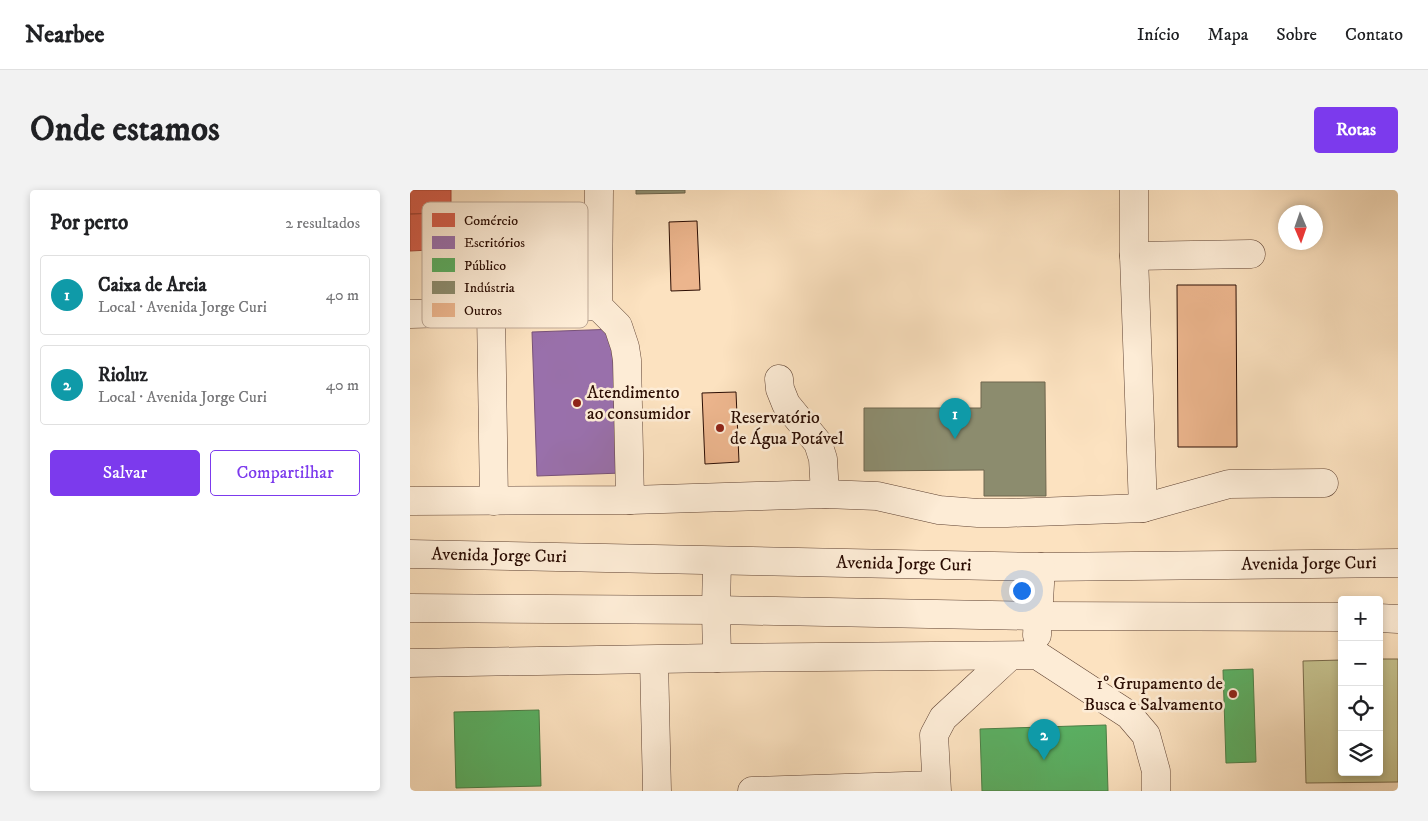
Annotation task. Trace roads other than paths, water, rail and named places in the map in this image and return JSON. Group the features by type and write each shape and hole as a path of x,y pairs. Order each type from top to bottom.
{"street":[{"path":"599,190 598,306 618,326 627,360 630,500"},
{"path":"1134,190 1134,256 1143,508"},
{"path":"1134,256 1251,254"},
{"path":"588,307 598,306"},
{"path":"491,328 494,501"},
{"path":"779,379 780,389 786,404 818,444 823,459 825,494"},
{"path":"410,501 630,500 825,494 877,496 938,510 978,513 1143,508 1229,484 1324,483"},
{"name":"Avenida Jorge Curi","path":"410,554 1041,567 1398,563"},
{"path":"716,658 717,561"},
{"path":"1037,655 1041,567"},
{"path":"410,608 716,610 1038,616 1338,617"},
{"path":"1383,618 1398,619"},
{"path":"410,663 1037,655 1129,715 1146,735 1156,771 1156,791"},
{"path":"752,791 937,788 934,734 943,718 1010,656"},
{"path":"654,660 657,791"}],"place":[{"name":"Atendimento ao consumidor","path":"577,403"},
{"name":"Reservatório de Água Potável","path":"720,428"},
{"name":"Caixa de Areia","path":"955,439"},
{"name":"1º Grupamento de Busca e Salvamento","path":"1233,694"},
{"name":"Rioluz","path":"1044,760"}]}
